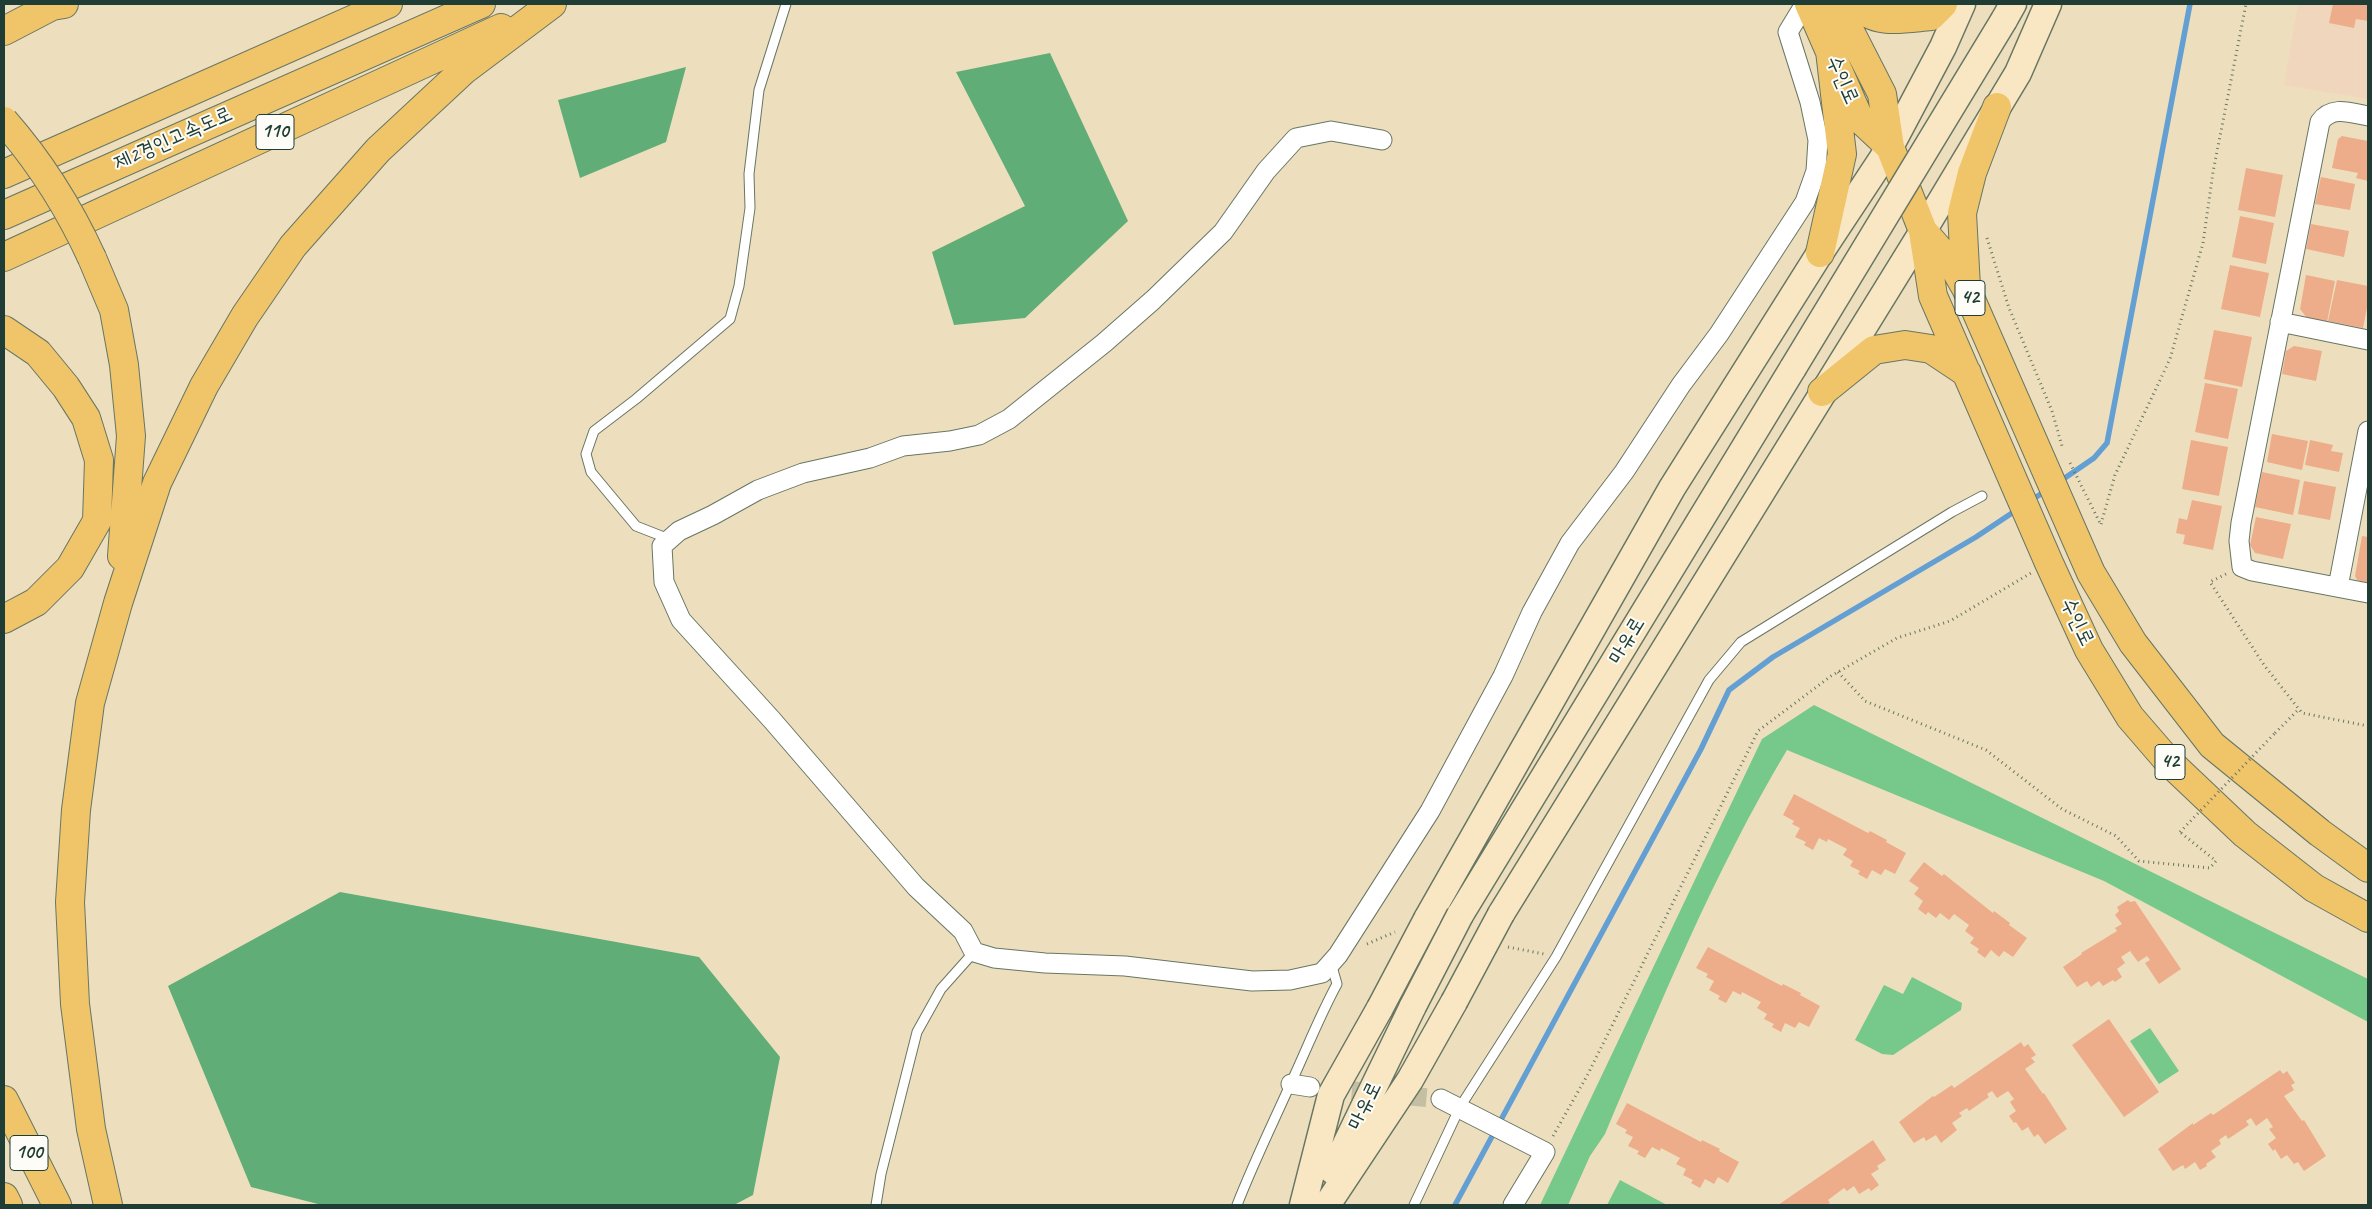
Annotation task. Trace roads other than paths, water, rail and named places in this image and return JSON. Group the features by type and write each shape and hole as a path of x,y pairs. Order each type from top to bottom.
{"main road":[{"path":"4,30 52,6 64,4"},
{"name":"제2경인고속도로","path":"4,174 388,4"},
{"name":"제2경인고속도로","path":"4,215 481,4"},
{"name":"수인로","path":"1809,4 1859,118 1890,147"},
{"name":"수인로","path":"1836,4 1882,94 1890,147 1923,231 1933,296 2044,554 2094,658 2130,717 2168,760 2252,840 2314,888 2368,918"},
{"path":"1857,4 1863,11 1886,20 1931,16 1943,4"},
{"path":"1303,1205 1331,1095 1428,919 1672,488 1820,253 1890,147 1943,47 1962,4"},
{"path":"1327,1205 1410,1080 1501,914 1622,722 2018,73 2048,4"},
{"path":"108,1205 91,1129 76,1013 70,902 76,810 90,703 118,603 157,483 204,386 245,316 293,246 378,150 464,70 549,6"},
{"name":"110","path":"4,257 549,6"},
{"name":"마유로","path":"1317,1205 1413,1006 1460,915 2008,12"},
{"path":"1820,253 1842,154 1830,51"},
{"path":"1966,288 1962,213 1972,173 1997,107"},
{"path":"4,121 26,148 73,218 114,310 124,365 132,436 118,603"},
{"name":"수인로","path":"1923,231 1954,267 2054,455 2082,517 2091,573 2133,643 2212,745 2368,868"},
{"path":"4,330 10,332 38,354 66,387 86,418 99,460 96,521 70,568 36,602 4,619"},
{"path":"1822,392 1874,350 1905,345 1931,349 1967,373"},
{"name":"100","path":"4,1100 57,1205"},
{"name":"100","path":"4,1197 8,1205"}],"street":[{"path":"1382,140 1331,131 1296,138 1266,171 1223,232 1153,300 1104,343 1009,419 979,434 950,441 903,446 870,458 803,473 758,490 713,515 679,530 662,546 664,582 681,620 772,720 916,887 963,931 974,952 994,958 1046,963 1125,966 1252,981 1290,980 1322,973 1331,963 1430,811 1498,685 1532,612 1570,543 1624,472 1681,385 1719,334 1805,202 1816,170 1818,140 1810,102 1788,32 1805,4"},
{"path":"2368,116 2341,111 2332,112 2320,122 2239,541 2242,567 2252,571 2368,593"},
{"path":"2280,322 2368,340"},
{"path":"2338,587 2368,431"},
{"path":"1291,1084 1310,1087"},
{"path":"1441,1099 1464,1109 1536,1148 1513,1205"}],"lane":[{"path":"670,539 636,526 591,472 586,454 594,431 636,399 730,320 739,286 750,208 749,174 759,90 786,4"},
{"path":"1414,1205 1464,1109 1556,957 1709,680 1741,642 1952,512 1982,496"},
{"path":"876,1205 880,1174 917,1032 941,989 974,952"},
{"path":"1237,1205 1252,1165 1291,1084 1318,1019 1337,984 1331,963"}],"waterway":[{"path":"2059,482 2094,458 2107,443 2190,4"},
{"path":"2030,501 2047,490"},
{"path":"1455,1205 1701,749 1729,690 1773,657 1976,537 2018,509"}],"tunnel":[{"path":"1324,1088 1441,1099"}]}
